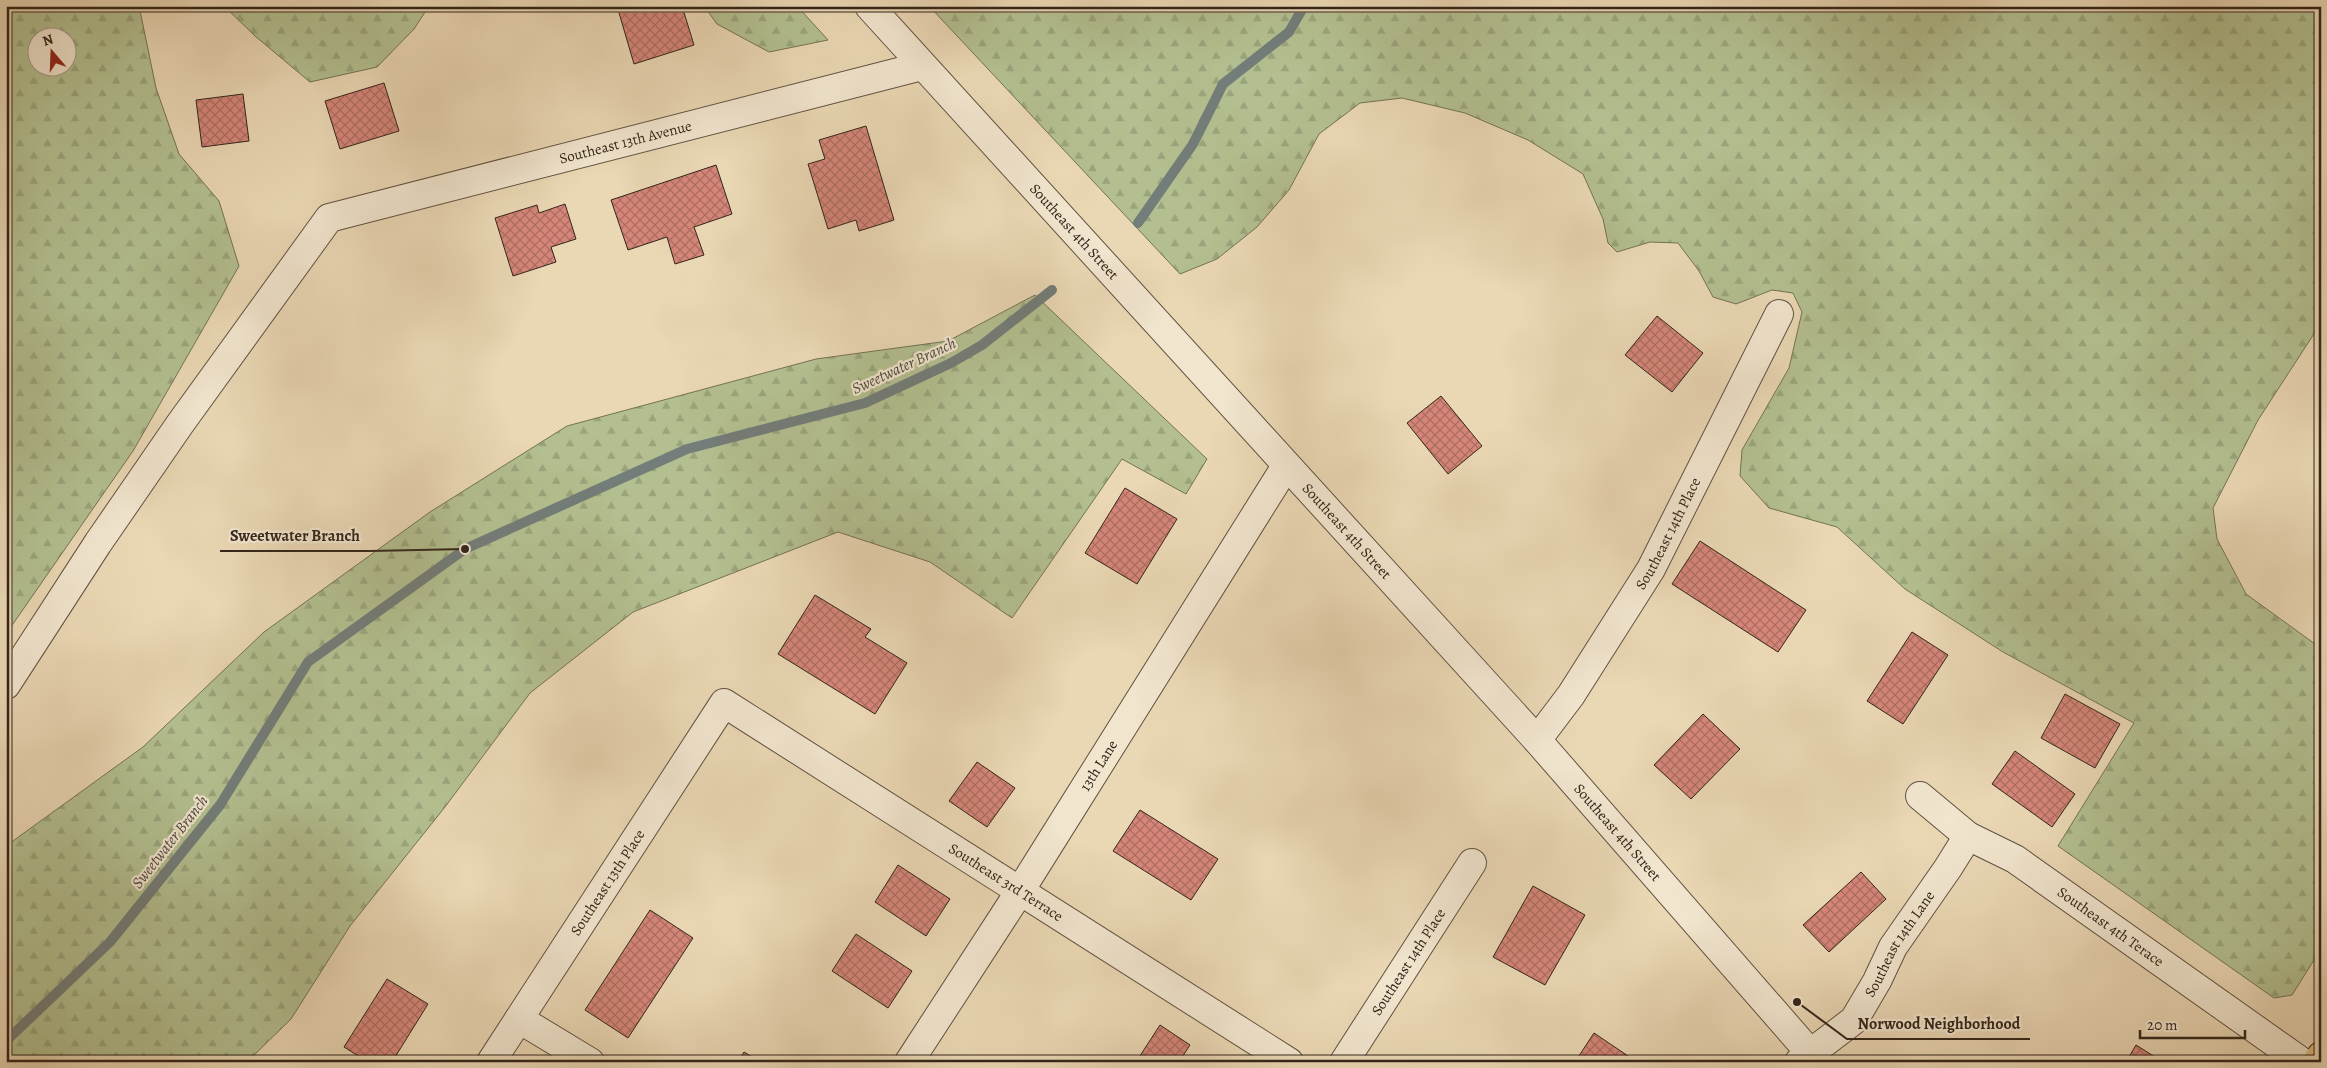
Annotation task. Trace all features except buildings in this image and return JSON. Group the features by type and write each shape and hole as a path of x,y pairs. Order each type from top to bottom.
{"highway":[{"path":"2317,1062 2321,1056"}],"street":[{"name":"Southeast 4th Street","path":"868,6 1536,740 1809,1059"},
{"name":"Southeast 13th Avenue","path":"6,685 103,536 329,218 922,66"},
{"name":"Southeast 14th Place","path":"1536,740 1571,695 1651,569 1779,314"},
{"name":"13th Lane","path":"909,1062 1020,891 1286,466"},
{"name":"Southeast 3rd Terrace","path":"724,703 1289,1062"},
{"name":"Southeast 13th Place","path":"491,1062 724,703"},
{"name":"Southeast 4th Terace","path":"1920,796 1968,836 2015,859 2302,1062"},
{"name":"Southeast 14th Lane","path":"1809,1059 1854,1020 1878,981 1894,947 1968,836"},
{"name":"Southeast 14th Place","path":"1344,1062 1472,863"},
{"path":"519,1019 590,1062"}],"green space":[{"path":"6,6 139,6 156,88 179,154 219,201 239,266 133,451 6,634"},
{"path":"224,6 429,6 414,29 377,67 310,82 255,36"},
{"path":"704,6 797,6 828,40 769,52 717,24"},
{"path":"929,6 2321,6 2321,323 2258,420 2213,508 2217,539 2246,594 2315,644 2321,646 2321,949 2292,995 2274,998 2058,846 2134,723 2003,652 1905,589 1837,527 1769,508 1740,476 1742,450 1789,368 1802,312 1793,293 1772,290 1736,304 1713,297 1699,271 1678,243 1650,242 1617,252 1608,243 1603,219 1583,174 1528,140 1465,113 1402,98 1360,103 1319,134 1289,190 1257,227 1217,259 1180,274"},
{"path":"1035,295 1207,459 1186,494 1122,459 1012,618 930,562 838,532 633,612 530,693 445,807 350,926 291,1019 247,1062 6,1062 6,846 143,747 264,632 430,512 567,426 816,359 948,341"}],"waterway":[{"name":"Sweetwater Branch","path":"1138,223 1193,144 1223,84 1289,32 1304,6"},
{"name":"Sweetwater Branch","path":"6,1041 110,942 220,805 308,662 465,549 687,449 865,403 951,363 982,345 1052,290"}],"place":[{"name":"Sweetwater Branch","path":"465,549"},
{"name":"Norwood Neighborhood","path":"1797,1002"}]}
